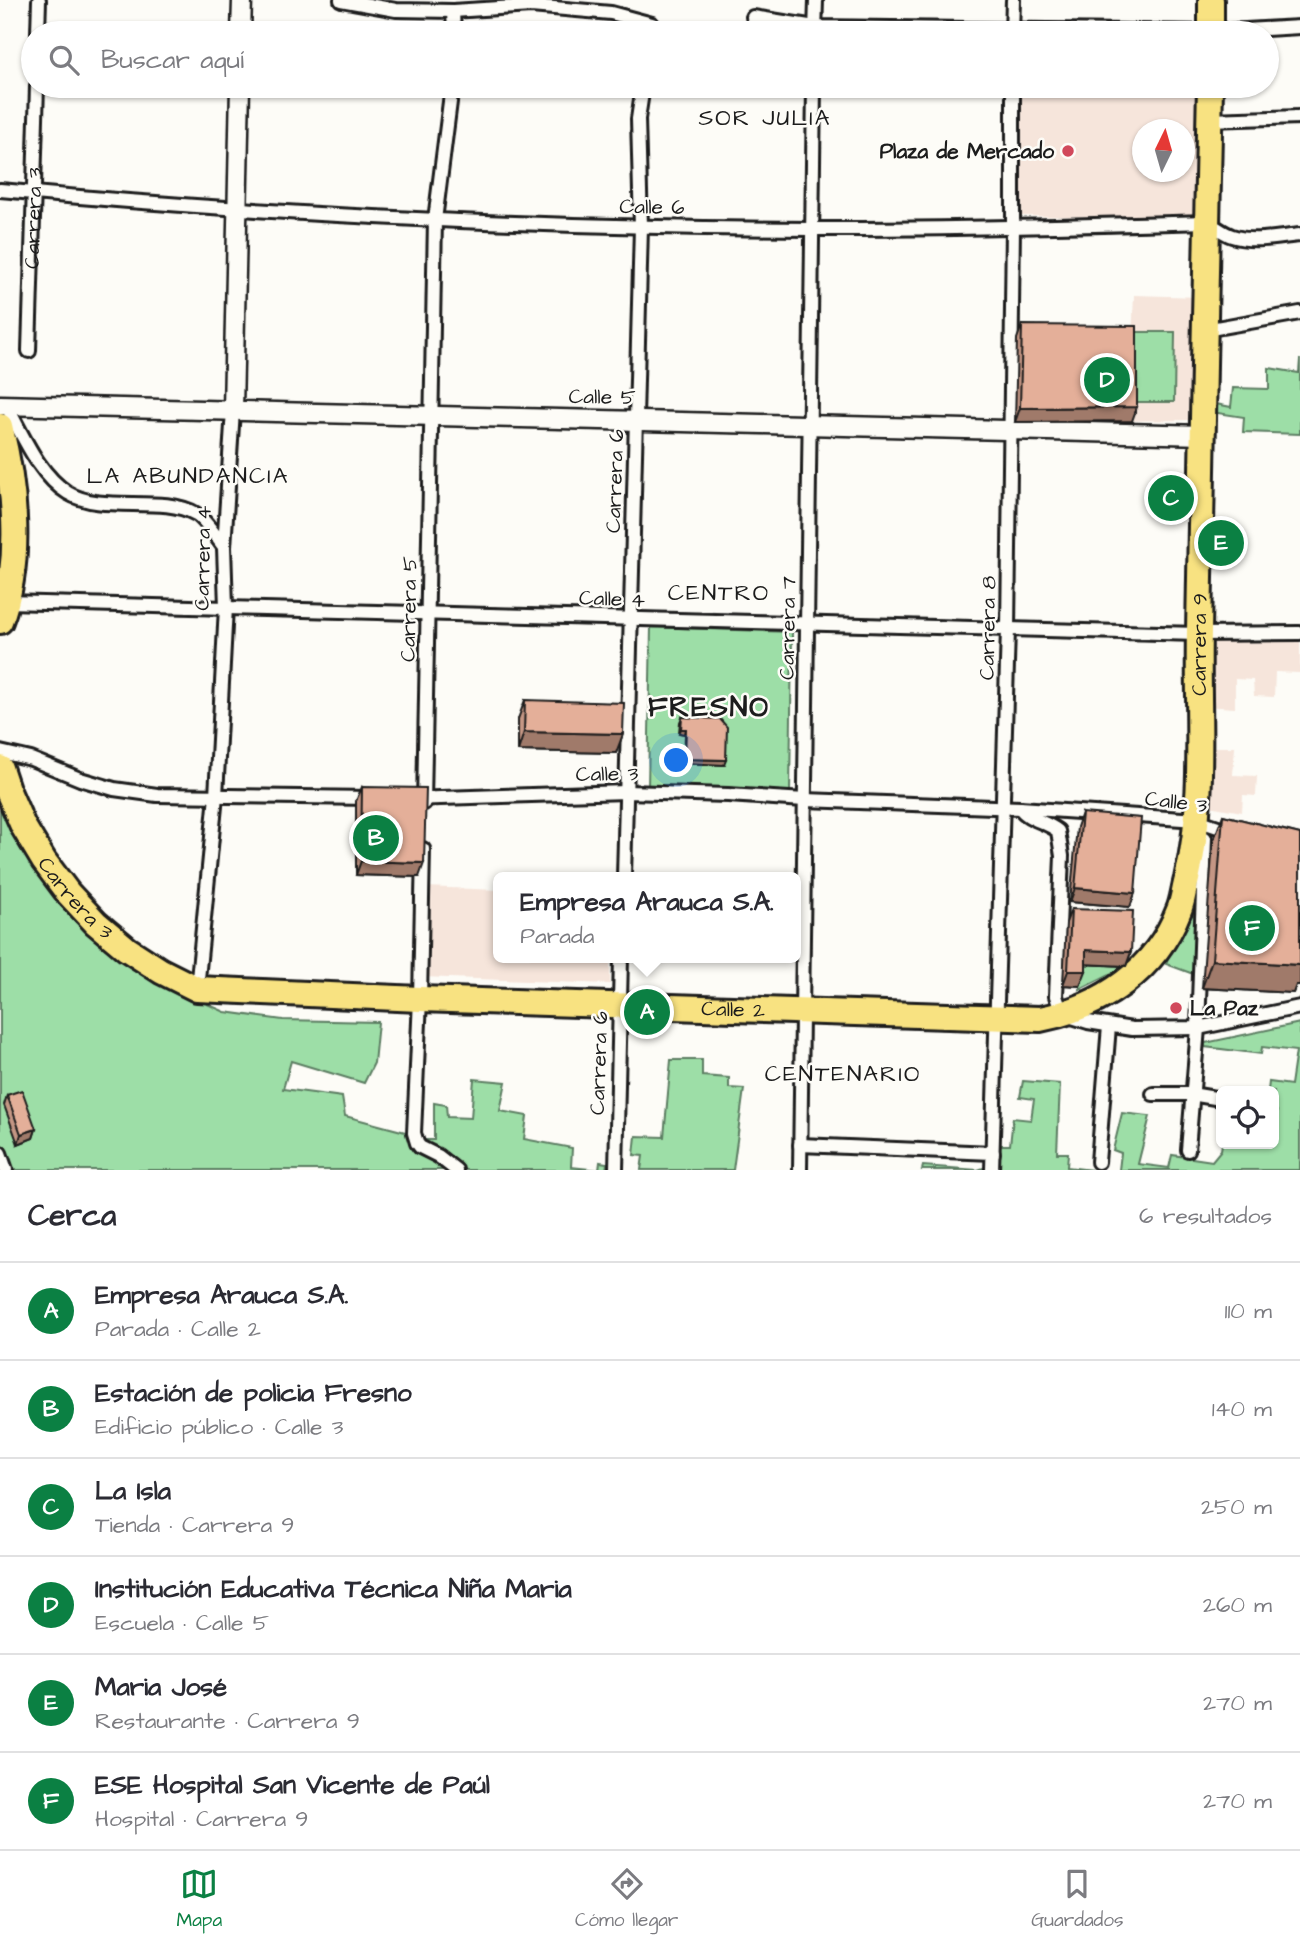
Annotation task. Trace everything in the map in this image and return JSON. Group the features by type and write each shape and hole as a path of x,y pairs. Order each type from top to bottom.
{"highway":[{"path":"1211,0 1211,21"},
{"name":"Carrera 9","path":"1133,976 1165,939 1180,909 1202,822 1198,634 1210,98"},
{"path":"2,412 14,512 13,559 4,611"},
{"name":"Carrera 3","path":"0,768 23,826 68,893 96,923 127,948 161,971 197,989"},
{"name":"Calle 2","path":"197,989 420,999 1040,1018 1062,1014 1102,998 1133,976"}],"street":[{"path":"38,21 39,0"},
{"path":"241,21 242,0"},
{"path":"341,0 396,10 453,12 531,6 611,6 642,21"},
{"path":"815,21 816,0"},
{"path":"1013,0 1013,21"},
{"path":"453,12 453,21"},
{"path":"753,17 772,21"},
{"path":"1279,28 1300,27"},
{"name":"Carrera 3","path":"29,351 37,98"},
{"name":"Carrera 4","path":"197,989 216,796 226,607 224,547 233,410 240,98"},
{"name":"Carrera 5","path":"424,806 435,220 450,98"},
{"name":"Carrera 6","path":"624,872 641,227 638,119 641,98"},
{"name":"Carrera 7","path":"800,1170 814,98"},
{"name":"Carrera 8","path":"992,1170 1009,629 1013,98"},
{"path":"1209,120 1300,117"},
{"name":"Calle 6","path":"0,190 237,209 435,220 641,227 1013,228 1207,222 1231,236 1245,238 1300,234"},
{"path":"1205,330 1300,313"},
{"name":"Calle 5","path":"2,412 233,410 1204,435"},
{"path":"2,412 42,469 68,492 102,502 179,508 198,515 224,547"},
{"name":"Calle 4","path":"4,611 226,607 1198,634 1300,633"},
{"path":"0,752 31,759 80,779 114,789 157,795 383,799"},
{"name":"Calle 3","path":"397,799 424,806 626,792 728,795 1020,808 1202,822 1241,834"},
{"path":"1020,808 1025,815 1058,831 1062,856 1056,996 1062,1014 1132,1029 1198,1028 1300,1007"},
{"path":"1188,1150 1198,1028 1202,822"},
{"path":"424,839 414,1133 420,1147 438,1156 456,1170"},
{"name":"Carrera 6","path":"616,1170 621,963"},
{"path":"1098,1163 1110,1026"},
{"path":"1153,1094 1191,1094 1216,1098"},
{"path":"800,1145 993,1153"},
{"path":"0,1153 6,1170"}],"shaded area":[{"name":"Plaza de Mercado","path":"1017,98 1197,98 1195,174 1195,119 1132,119 1132,182 1195,182 1194,218 1021,216"},
{"path":"1134,295 1201,297 1196,420 1015,422 1132,339"},
{"path":"1300,638 1300,673 1275,672 1274,697 1254,696 1253,680 1235,679 1235,708 1203,706 1205,640"},
{"path":"1202,747 1235,747 1233,775 1257,776 1256,796 1243,795 1242,812 1209,806"},
{"path":"425,887 493,890 493,963 610,963 610,984 422,977"}],"green space":[{"path":"1132,332 1175,332 1174,402 1131,402"},
{"path":"1300,359 1300,434 1243,432 1244,417 1211,412 1211,403 1231,407 1233,388 1269,389 1269,368 1299,373"},
{"path":"651,627 792,632 790,795 648,788"},
{"path":"0,807 94,922 149,978 225,1012 283,1020 378,1022 374,1063 364,1083 291,1061 283,1089 342,1097 345,1116 409,1133 417,1140 434,1140 434,1103 446,1105 447,1117 471,1118 474,1079 506,1082 500,1111 527,1116 524,1139 572,1148 571,1167 599,1170 0,1170"},
{"path":"1199,825 1196,975 1166,964 1188,897"},
{"path":"1081,964 1126,966 1080,989"},
{"path":"1300,1023 1300,1170 1119,1170 1121,1153 1113,1150 1122,1113 1150,1116 1138,1164 1169,1168 1172,1155 1212,1161 1221,1149 1279,1149 1279,1086 1269,1086 1269,1082 1291,1085 1296,1051 1262,1047 1261,1054 1205,1047 1205,1043"},
{"path":"671,1060 702,1060 702,1076 729,1078 729,1088 744,1089 733,1170 641,1170 643,1156 634,1155 636,1136 664,1137"},
{"path":"1023,1081 1060,1084 1057,1153 1068,1153 1067,1167 1092,1170 978,1170 989,1166 991,1145 1010,1145 1013,1118 1031,1120 1034,1099 1020,1097"},
{"path":"600,1162 607,1163 606,1170 599,1170"},
{"path":"923,1166 978,1170 922,1170"}],"building":[{"path":"1022,325 1137,326 1137,407 1020,408"},
{"path":"525,700 624,703 623,734 524,732"},
{"path":"682,717 720,719 727,727 726,760 685,759 686,729 681,729"},
{"path":"362,787 426,788 424,863 361,861"},
{"path":"1082,813 1141,818 1135,893 1075,888"},
{"path":"1223,815 1300,834 1300,965 1212,960"},
{"path":"1071,909 1133,911 1131,952 1086,950 1086,971 1068,971"},
{"path":"22,1090 36,1129 21,1134 7,1095"}],"place":[{"name":"Plaza de Mercado","path":"1068,151"},
{"name":"Institución Educativa Técnica Niña Maria","path":"1107,380"},
{"name":"La Isla","path":"1171,498"},
{"name":"Maria José","path":"1221,543"},
{"name":"Estación de policia Fresno","path":"376,838"},
{"name":"ESE Hospital San Vicente de Paúl","path":"1252,928"},
{"name":"La Paz","path":"1176,1008"},
{"name":"Empresa Arauca S.A.","path":"647,1012"}],"district":[{"name":"SOR JULIA","path":"765,118"},
{"name":"LA ABUNDANCIA","path":"188,476"},
{"name":"CENTRO","path":"719,593"},
{"name":"FRESNO","path":"709,707"},
{"name":"CENTENARIO","path":"843,1074"}]}
